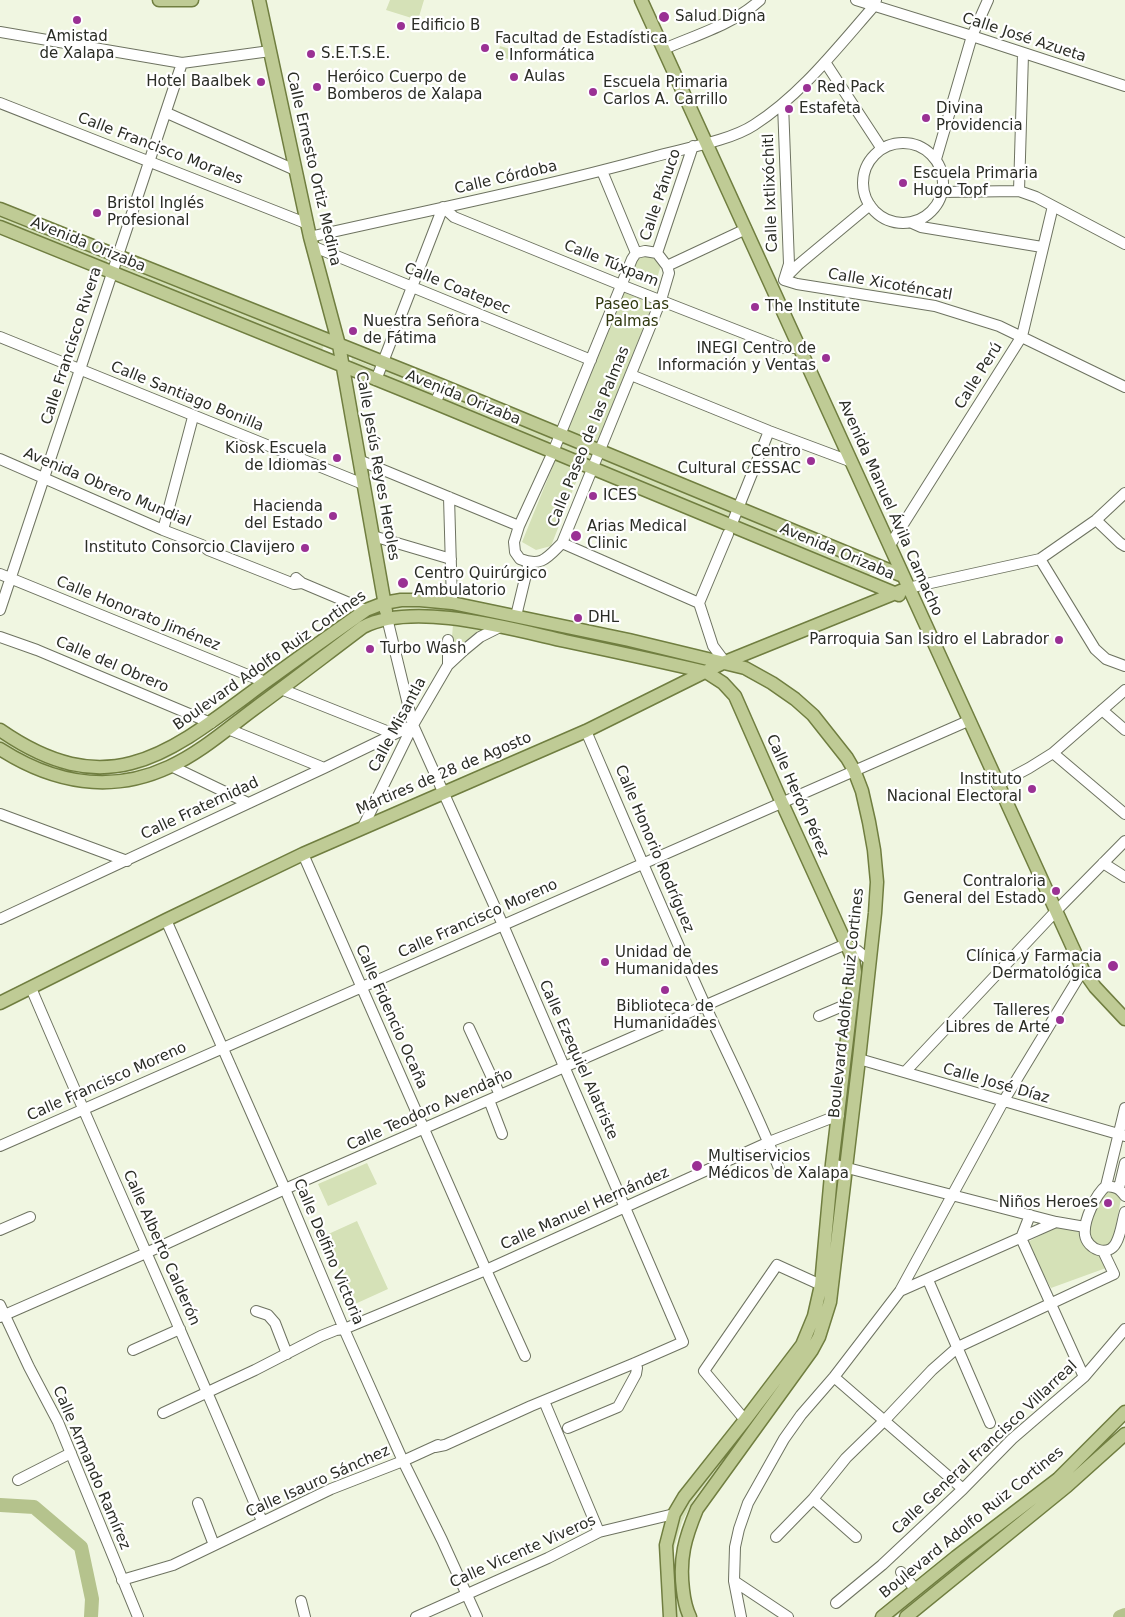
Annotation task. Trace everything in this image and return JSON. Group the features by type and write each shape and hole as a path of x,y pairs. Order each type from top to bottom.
{"main road":[{"path":"158,0 192,0"},
{"name":"Calle Ernesto Ortiz Medina","path":"260,0 295,170 339,345"},
{"name":"Avenida Manuel Ávila Camacho","path":"641,0 890,545 910,594 997,785 1083,970 1095,987 1125,1019"},
{"name":"Avenida Orizaba","path":"0,209 442,386 903,576"},
{"name":"Avenida Orizaba","path":"0,227 592,468 729,530 894,594 910,594"},
{"name":"Calle Jesús Reyes Heroles","path":"339,345 387,618"},
{"path":"868,583 875,580 878,566"},
{"name":"Mártires de 28 de Agosto","path":"0,1003 166,920 363,827 586,731 726,662 894,594"},
{"name":"Boulevard Adolfo Ruiz Cortines","path":"0,730 36,753 78,765 118,766 139,761 182,742 211,723 366,610 384,603 401,600 420,600 452,603 516,616 726,662 745,668 795,699 813,715 831,736 854,770 862,791 874,850 876,890 870,961 830,1302 826,1320 812,1350 697,1509 687,1533 682,1552 683,1595 690,1617"},
{"name":"Boulevard Adolfo Ruiz Cortines","path":"0,749 31,766 51,774 77,780 124,781 150,775 189,756 228,729 363,627 374,621 402,616 439,618 500,627 706,672"},
{"name":"Calle Herón Pérez","path":"706,672 723,683 735,696 846,944"},
{"name":"Boulevard Adolfo Ruiz Cortines","path":"670,1617 666,1545 674,1514 684,1497 802,1345 814,1316 821,1285 832,1164 855,972 853,959 846,944"},
{"path":"757,1405 768,1413"},
{"name":"Boulevard Adolfo Ruiz Cortines","path":"882,1617 1058,1478 1125,1412"},
{"name":"Boulevard Adolfo Ruiz Cortines","path":"906,1617 1068,1486 1125,1434"},
{"path":"956,1557 966,1569"}],"street":[{"path":"664,50 734,19 749,10 760,0"},
{"name":"Calle José Azueta","path":"856,0 875,3 1023,54 1125,86"},
{"path":"936,159 972,36 988,0"},
{"name":"Calle Córdoba","path":"310,235 602,171 706,143 752,126 783,104 825,62 875,3"},
{"path":"0,32 182,64 270,51"},
{"path":"1019,191 1023,54"},
{"path":"825,62 882,148"},
{"name":"Calle Francisco Rivera","path":"0,610 182,64"},
{"name":"Calle Francisco Morales","path":"0,103 149,161 310,235"},
{"name":"Calle Ixtlixóchitl","path":"783,104 789,264 784,280"},
{"path":"167,113 295,170"},
{"path":"912,223 930,213 937,206 942,192 942,171 936,159 930,153 915,144 898,143 882,148 867,165 863,187 866,198 877,214 894,223 912,223 921,227 1042,247"},
{"name":"Calle Pánuco","path":"657,253 693,146"},
{"path":"602,171 636,253 657,253 667,266 746,229"},
{"path":"942,192 1019,191 1036,197 1125,244"},
{"path":"772,286 784,280 798,265 870,205"},
{"name":"Calle Perú","path":"890,545 1022,336 1053,206"},
{"path":"376,380 442,207"},
{"name":"Calle Túxpam","path":"442,207 454,216 622,285 782,348 800,348"},
{"name":"Calle Coatepec","path":"310,235 413,287 591,360"},
{"name":"Calle Paseo de las Palmas","path":"636,253 560,436 519,526 514,542 515,552 520,559 529,562 543,561 562,544 661,300 669,273 667,266"},
{"name":"Calle Xicoténcatl","path":"784,280 797,284 935,306 998,326 1022,336 1125,387"},
{"name":"Calle Santiago Bonilla","path":"0,337 363,484"},
{"path":"631,375 769,431 852,462"},
{"path":"435,403 442,386"},
{"path":"163,530 193,416"},
{"path":"726,662 713,646 699,603 769,431"},
{"name":"Avenida Obrero Mundial","path":"0,459 202,545 208,550 294,584 302,583 366,610"},
{"path":"359,460 519,526"},
{"path":"910,594 1040,559 1096,520 1125,493"},
{"path":"449,497 452,603"},
{"path":"1096,520 1125,546"},
{"path":"372,536 451,559"},
{"path":"562,544 699,603"},
{"path":"1040,559 1095,649 1106,659 1125,666"},
{"path":"516,616 529,562"},
{"name":"Calle Honorato Jiménez","path":"0,574 265,682"},
{"name":"Calle Jesús Reyes Heroles","path":"387,618 413,725 442,792"},
{"name":"Calle Misantla","path":"363,827 413,725 448,665 480,637 500,627"},
{"name":"Calle del Obrero","path":"0,637 38,650 211,723"},
{"path":"448,640 448,665"},
{"path":"281,689 394,734"},
{"path":"997,785 1053,753 1125,690"},
{"path":"1102,710 1125,730"},
{"name":"Calle Francisco Moreno","path":"1,1142 222,1048 968,720"},
{"name":"Calle Fraternidad","path":"0,919 413,725"},
{"path":"228,729 324,768"},
{"name":"Calle Honorio Rodríguez","path":"586,731 642,863 780,1170"},
{"path":"1053,753 1125,814"},
{"path":"171,766 248,803"},
{"name":"Calle Ezequiel Alatriste","path":"442,792 503,925 683,1342"},
{"path":"0,814 127,861"},
{"path":"904,1072 1125,841"},
{"name":"Calle Fidencio Ocaña","path":"304,854 525,1356"},
{"path":"1103,863 1125,877"},
{"name":"Calle Delfino Victoria","path":"166,920 285,1189 344,1329 403,1461 468,1594 477,1617"},
{"path":"846,944 870,961"},
{"name":"Calle Teodoro Avendaño","path":"1,1312 146,1253 285,1189 846,944"},
{"path":"740,1617 734,1581 735,1547 748,1503 784,1439 801,1415 834,1378 900,1291 1003,1102 1083,970"},
{"name":"Calle Alberto Calderón","path":"30,988 208,1393 262,1521"},
{"path":"819,1016 852,1002"},
{"path":"469,1028 500,1095"},
{"name":"Calle José Díaz","path":"859,1059 1122,1136"},
{"path":"489,1100 502,1134"},
{"path":"1125,1108 1122,1136 1106,1186 1094,1200 1085,1227 1085,1236 1089,1244 1098,1250 1111,1249 1116,1243 1125,1212"},
{"name":"Calle Manuel Hernández","path":"163,1413 208,1393 321,1336 344,1329 486,1270 769,1142 839,1115"},
{"path":"1106,1186 1122,1192 1125,1163"},
{"path":"832,1164 1056,1222 1085,1227"},
{"path":"1030,1215 1021,1238 1084,1377"},
{"path":"0,1230 30,1217"},
{"path":"900,1291 1056,1222"},
{"path":"776,1537 813,1499 846,1458 884,1422 932,1370 958,1347 1114,1274 1103,1251"},
{"path":"745,1420 704,1371 777,1265 821,1285"},
{"path":"928,1280 990,1423"},
{"path":"256,1311 268,1315 275,1323 287,1354"},
{"name":"Calle Armando Ramírez","path":"1,1312 58,1422 138,1617"},
{"path":"133,1350 180,1329"},
{"name":"Calle Manuel Hernández","path":"208,1393 216,1392 257,1375 338,1335 344,1329"},
{"name":"Calle General Francisco Villarreal","path":"836,1603 882,1565 1012,1439 1084,1377 1125,1329"},
{"name":"Calle Isauro Sánchez","path":"122,1580 172,1565 331,1489 434,1447 530,1400 544,1401 683,1342"},
{"path":"568,1428 618,1407 636,1374 637,1368 635,1363"},
{"path":"834,1378 962,1489"},
{"path":"544,1401 599,1532"},
{"path":"18,1480 71,1453"},
{"path":"813,1499 856,1537"},
{"path":"198,1503 214,1545"},
{"name":"Calle Vicente Viveros","path":"416,1617 548,1558 599,1532 674,1514"},
{"path":"901,1572 916,1590"},
{"path":"734,1581 788,1617"},
{"path":"301,1601 305,1617"}],"green space":[{"path":"390,0 424,0 418,20 386,10"},
{"path":"500,46 516,51 513,61 497,55"},
{"path":"0,212 109,256 106,265 0,223"},
{"path":"646,254 656,257 661,265 656,282 631,272 637,256"},
{"path":"121,262 325,343 321,352 118,271"},
{"name":"Paseo Las Palmas","path":"623,292 653,304 596,446 566,434"},
{"path":"352,358 376,368 373,377 349,368"},
{"path":"384,369 438,392 434,399 380,377"},
{"path":"444,391 552,435 549,443 440,401"},
{"path":"562,441 593,454 588,464 558,452"},
{"path":"557,456 582,467 551,546 536,550 522,542"},
{"path":"600,456 733,511 729,521 596,468"},
{"path":"740,514 873,569 867,579 736,524"},
{"path":"428,604 706,658 696,663 587,639 426,611 404,610 392,612 389,605"},
{"path":"377,610 378,615 347,630"},
{"path":"453,624 484,631 451,651"},
{"path":"340,634 218,726 168,758 138,770 97,776 53,770 17,755 0,744 0,737 21,750 54,764 137,766"},
{"path":"857,952 861,965 859,1017 856,1051 840,1159 836,1158 853,1046 859,989"},
{"path":"367,1163 377,1184 328,1206 318,1184"},
{"path":"1111,1190 1120,1196 1121,1199 1112,1246 1098,1248 1089,1237 1091,1226 1103,1193"},
{"path":"357,1221 388,1289 355,1304 324,1236"},
{"path":"1058,1226 1082,1233 1087,1247 1094,1254 1099,1253 1106,1268 1051,1288 1026,1243"},
{"path":"756,1410 759,1413 694,1499 682,1522 673,1552 674,1586 682,1617 677,1617 670,1551 677,1521 691,1497"},
{"path":"953,1565 957,1569 895,1617 889,1617"}],"waterway":[{"path":"0,1505 34,1507 81,1547 92,1599 91,1617"},
{"path":"1120,1617 1125,1615"}],"place":[{"name":"Salud Digna","path":"664,17"},
{"name":"Amistad de Xalapa","path":"77,20"},
{"name":"Edificio B","path":"401,26"},
{"name":"Facultad de Estadística e Informática","path":"485,48"},
{"name":"S.E.T.S.E.","path":"311,54"},
{"name":"Aulas","path":"514,77"},
{"name":"Hotel Baalbek","path":"261,82"},
{"name":"Heróico Cuerpo de Bomberos de Xalapa","path":"317,87"},
{"name":"Red Pack","path":"807,88"},
{"name":"Escuela Primaria Carlos A. Carrillo","path":"593,92"},
{"name":"Estafeta","path":"789,109"},
{"name":"Divina Providencia","path":"926,118"},
{"name":"Escuela Primaria Hugo Topf","path":"903,183"},
{"name":"Bristol Inglés Profesional","path":"97,213"},
{"name":"The Institute","path":"755,307"},
{"name":"Nuestra Señora de Fátima","path":"353,331"},
{"name":"INEGI Centro de Información y Ventas","path":"826,358"},
{"name":"Kiosk Escuela de Idiomas","path":"337,458"},
{"name":"Centro Cultural CESSAC","path":"811,461"},
{"name":"ICES","path":"593,496"},
{"name":"Hacienda del Estado","path":"333,516"},
{"name":"Arias Medical Clinic","path":"576,536"},
{"name":"Instituto Consorcio Clavijero","path":"305,548"},
{"name":"Centro Quirúrgico Ambulatorio","path":"403,583"},
{"name":"DHL","path":"578,618"},
{"name":"Parroquia San Isidro el Labrador","path":"1059,640"},
{"name":"Turbo Wash","path":"370,649"},
{"name":"Instituto Nacional Electoral","path":"1032,789"},
{"name":"Contraloria General del Estado","path":"1056,891"},
{"name":"Unidad de Humanidades","path":"605,962"},
{"name":"Clínica y Farmacia Dermatológica","path":"1113,966"},
{"name":"Biblioteca de Humanidades","path":"665,990"},
{"name":"Talleres Libres de Arte","path":"1060,1020"},
{"name":"Multiservicios Médicos de Xalapa","path":"697,1166"},
{"name":"Niños Heroes","path":"1108,1203"}]}
